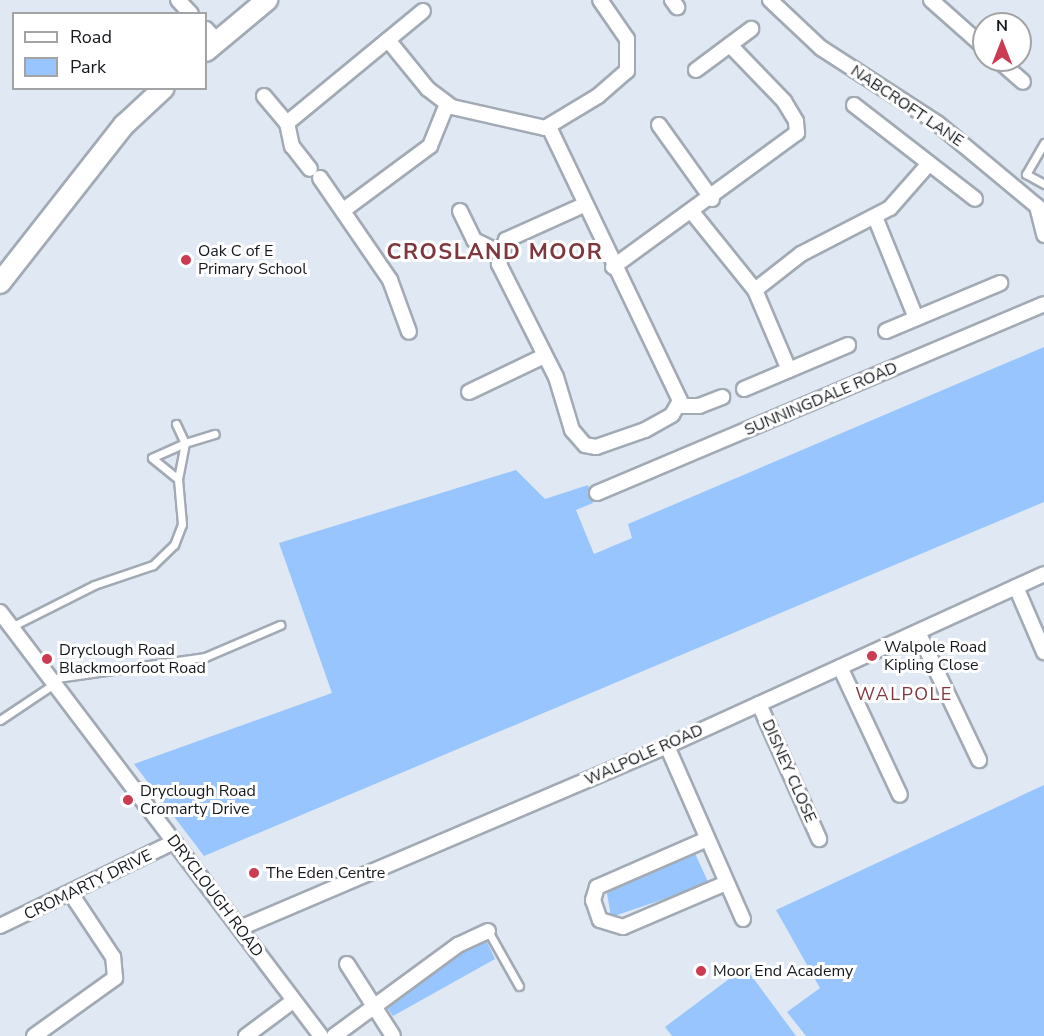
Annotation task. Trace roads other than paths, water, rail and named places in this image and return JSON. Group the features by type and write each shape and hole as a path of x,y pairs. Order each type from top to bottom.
{"street":[{"path":"209,40 267,0"},
{"path":"388,40 447,104 474,116 549,127 627,71 627,39 600,0"},
{"name":"NABCROFT LANE","path":"770,0 821,48 938,123 1040,209"},
{"path":"931,0 972,36"},
{"path":"287,123 423,11"},
{"path":"696,70 751,29"},
{"path":"614,267 712,200 798,127 784,101 730,45"},
{"path":"1012,72 1023,82"},
{"path":"0,283 124,125 162,90"},
{"path":"264,96 287,123 292,146 345,209 365,249 390,280 409,332"},
{"path":"345,209 430,146 447,104"},
{"path":"854,105 927,166 975,199"},
{"path":"659,125 712,200"},
{"path":"549,127 614,267 673,381 680,406"},
{"path":"755,290 801,254 875,217 907,192 927,166"},
{"path":"584,205 506,240 500,252 499,264 564,397 572,430 585,445 645,430 680,406 699,406 722,397"},
{"path":"1040,209 1044,235"},
{"path":"460,211 474,240 500,252"},
{"path":"692,213 755,290 789,370"},
{"path":"875,217 916,318"},
{"path":"886,331 1000,283"},
{"name":"SUNNINGDALE ROAD","path":"597,493 1044,304"},
{"path":"744,389 848,345"},
{"path":"470,392 544,356"},
{"name":"WALPOLE ROAD","path":"240,928 667,746 1044,574"},
{"path":"1016,587 1044,652"},
{"name":"DRYCLOUGH ROAD","path":"0,612 321,1036"},
{"path":"918,632 979,760"},
{"path":"840,667 900,795"},
{"name":"DISNEY CLOSE","path":"759,704 819,839"},
{"path":"667,746 724,884 743,919"},
{"path":"705,840 597,887 593,900 600,920 623,927 724,884"},
{"name":"CROMARTY DRIVE","path":"0,926 72,895 174,842"},
{"path":"34,1036 115,978 113,957 72,895"},
{"path":"334,1036 458,945 488,931"},
{"path":"347,964 393,1036"},
{"path":"246,1036 293,1001"}],"lane":[{"path":"1044,142 1026,174 1044,184"},
{"path":"11,627 161,557 174,545 182,524 178,479 185,442 176,423"},
{"path":"178,479 152,458 185,442 215,434"},
{"path":"0,720 52,681 205,657 280,625"},
{"path":"488,931 519,986"}],"place":[{"name":"Oak C of E Primary School","path":"186,260"},
{"name":"Walpole Road Kipling Close","path":"872,656"},
{"name":"Dryclough Road Blackmoorfoot Road","path":"47,659"},
{"name":"Dryclough Road Cromarty Drive","path":"128,800"},
{"name":"The Eden Centre","path":"254,873"},
{"name":"Moor End Academy","path":"701,971"}],"district":[{"name":"CROSLAND MOOR","path":"495,253"},
{"name":"WALPOLE","path":"904,694"}]}
